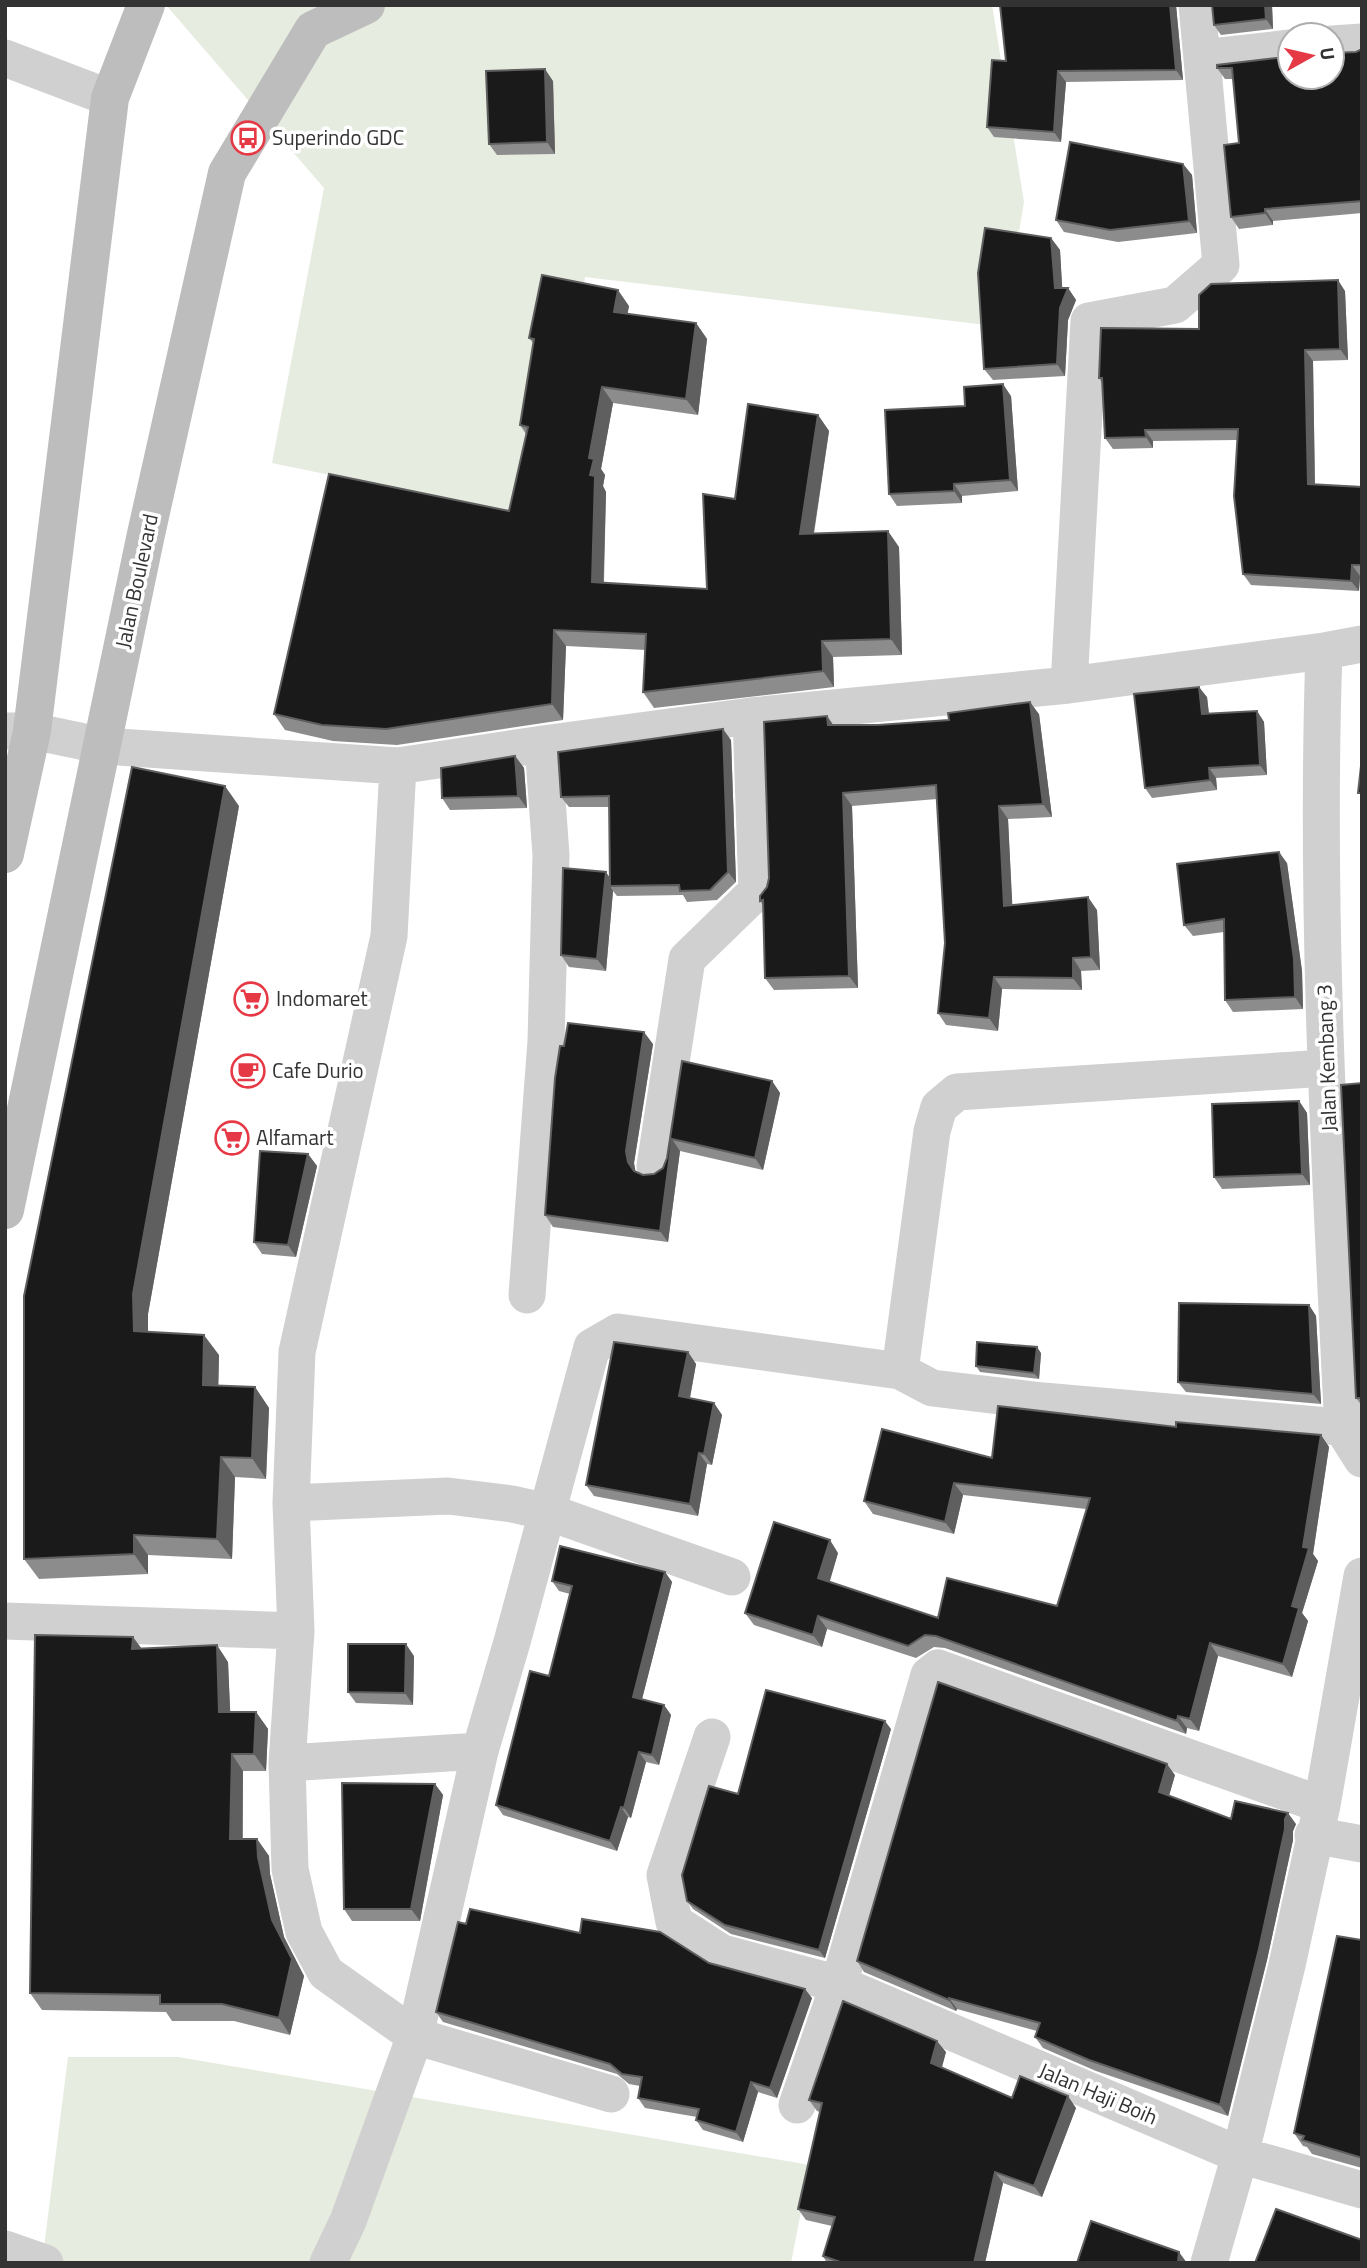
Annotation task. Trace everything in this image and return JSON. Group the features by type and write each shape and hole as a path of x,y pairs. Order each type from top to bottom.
{"main road":[{"path":"5,854 18,731 110,98 146,5"},
{"name":"Jalan Boulevard","path":"5,1210 104,746 146,534 227,173 313,30 366,5"}],"street":[{"path":"1069,685 1089,321 1175,304 1221,265 1197,5"},
{"path":"1203,58 1276,50"},
{"path":"5,58 110,98"},
{"path":"18,731 104,746 398,766 751,716 1069,685 1362,644"},
{"name":"Jalan Kembang 3","path":"1324,651 1320,748 1326,1068 1352,1429 1362,1459"},
{"path":"655,1166 687,959 757,891 751,716"},
{"path":"527,1295 547,1014 551,855 542,744"},
{"path":"398,766 389,936 297,1352 291,1503 296,1631 287,1763 290,1869 304,1932 326,1973 415,2036 611,2094"},
{"path":"900,1371 932,1131 939,1107 957,1092 1326,1068"},
{"path":"328,2263 348,2221 415,2036 480,1751 592,1347 618,1332 900,1371 932,1388 1043,1401 1352,1429"},
{"path":"291,1503 448,1496 512,1504 548,1512 732,1577"},
{"path":"1209,2263 1240,2155 1287,1965 1318,1820 1362,1576"},
{"path":"5,1621 296,1631"},
{"path":"797,2105 839,1984 929,1675 938,1668 1318,1820 1362,1844"},
{"name":"Jalan Haji Boih","path":"712,1737 665,1875 674,1922 722,1953 839,1984 1240,2155 1362,2190"},
{"path":"287,1763 480,1751"},
{"path":"5,2249 45,2263"}],"shaded area":[{"path":"166,5 992,5 1024,202 1003,327 585,277 553,521 272,463 324,188"},
{"path":"68,2057 178,2057 810,2165 791,2263 42,2263"}],"building":[{"path":"1000,5 1170,5 1176,70 1058,71 1054,132 987,127 992,60 1006,61"},
{"path":"1212,5 1265,5 1266,19 1214,25"},
{"path":"1362,49 1362,201 1265,209 1265,213 1231,217 1224,145 1239,143 1232,68 1217,68 1217,65 1276,58 1276,91 1346,91 1346,52"},
{"path":"545,69 547,142 489,144 486,71"},
{"path":"1070,142 1183,164 1189,221 1110,230 1056,220"},
{"path":"985,228 1051,238 1055,288 1068,288 1060,308 1057,364 984,369 978,273"},
{"path":"542,275 618,290 614,312 696,323 686,399 602,387 589,458 594,459 590,475 595,476 592,582 707,589 703,494 735,499 748,404 818,415 800,534 888,531 891,639 822,641 823,671 643,692 646,634 554,630 552,704 386,729 322,725 274,714 329,474 509,511 528,427 520,425 534,339 529,338"},
{"path":"1338,280 1340,349 1305,350 1308,484 1362,487 1362,565 1352,565 1351,581 1243,574 1234,496 1238,429 1145,430 1146,437 1105,438 1102,378 1099,378 1101,328 1199,329 1199,295 1211,284"},
{"path":"1003,384 1010,480 954,484 954,491 889,494 885,410 965,406 964,387"},
{"path":"1199,687 1202,714 1257,711 1260,765 1209,768 1210,780 1145,788 1134,694"},
{"path":"1030,702 1043,804 999,806 1004,906 1088,897 1091,957 1073,958 1073,978 994,977 989,1018 938,1013 945,943 936,785 843,793 849,976 765,978 763,900 760,901 769,878 764,722 827,716 828,725 949,720 948,713"},
{"path":"723,729 728,872 710,890 680,891 679,885 610,886 609,796 561,797 558,752"},
{"path":"515,756 518,796 442,798 441,768"},
{"path":"1362,757 1362,793 1358,793"},
{"path":"132,767 225,786 133,1294 134,1331 204,1335 203,1385 255,1387 252,1458 221,1457 217,1539 134,1535 134,1554 24,1559 24,1296"},
{"path":"1279,852 1294,959 1295,997 1225,1000 1224,919 1184,925 1177,864"},
{"path":"563,868 606,872 597,959 561,955"},
{"path":"568,1023 644,1032 626,1151 628,1162 634,1171 643,1175 654,1174 663,1168 667,1158 682,1061 772,1081 755,1158 672,1139 660,1231 545,1215 555,1078 560,1046 564,1046"},
{"path":"1362,1083 1362,1398 1356,1398 1341,1085"},
{"path":"1299,1101 1302,1174 1214,1177 1212,1104"},
{"path":"260,1151 308,1154 288,1245 254,1242"},
{"path":"1179,1303 1309,1305 1313,1394 1178,1382"},
{"path":"614,1342 688,1352 679,1396 714,1403 704,1454 699,1453 690,1504 586,1485"},
{"path":"977,1342 1037,1347 1034,1373 976,1366"},
{"path":"998,1406 1176,1427 1176,1422 1321,1435 1303,1547 1309,1548 1292,1606 1299,1608 1283,1664 1210,1643 1190,1719 1178,1716 1177,1721 936,1636 925,1635 908,1646 818,1616 813,1635 745,1613 774,1522 830,1540 818,1578 938,1618 947,1578 1057,1606 1090,1498 954,1483 945,1522 864,1501 882,1429 992,1458"},
{"path":"560,1546 665,1572 633,1697 664,1705 652,1755 639,1752 624,1808 621,1807 610,1841 496,1805 530,1671 549,1676 572,1586 552,1581"},
{"path":"35,1635 133,1637 132,1649 217,1645 219,1712 256,1712 254,1754 232,1754 230,1839 257,1839 258,1857 272,1920 292,1959 279,2018 222,2004 160,2004 160,1995 30,1993"},
{"path":"348,1644 406,1644 405,1693 348,1692"},
{"path":"938,1682 1167,1764 1159,1792 1231,1819 1235,1801 1288,1813 1259,1949 1220,2105 1089,2060 1035,2037 1040,2023 949,2000 857,1961"},
{"path":"766,1690 885,1721 819,1950 725,1925 687,1901 682,1875 709,1786 738,1794"},
{"path":"342,1783 435,1784 411,1909 344,1909"},
{"path":"470,1909 580,1933 582,1919 660,1932 709,1963 805,1989 770,2088 751,2082 736,2132 696,2120 699,2109 638,2098 642,2077 622,2074 610,2064 436,2012 458,1922 466,1924"},
{"path":"1337,1936 1362,1940 1362,2158 1302,2140 1304,2136 1294,2133"},
{"path":"843,2001 937,2041 931,2063 1012,2098 1020,2076 1068,2096 1034,2186 995,2172 974,2263 843,2263 823,2256 835,2217 798,2209 822,2103 809,2100"},
{"path":"1276,2209 1362,2240 1362,2263 1255,2263"},
{"path":"1091,2221 1179,2252 1180,2263 1077,2263"}],"place":[{"name":"Superindo GDC","path":"248,138"},
{"name":"Indomaret","path":"251,999"},
{"name":"Cafe Durio","path":"248,1071"},
{"name":"Alfamart","path":"232,1138"}]}
